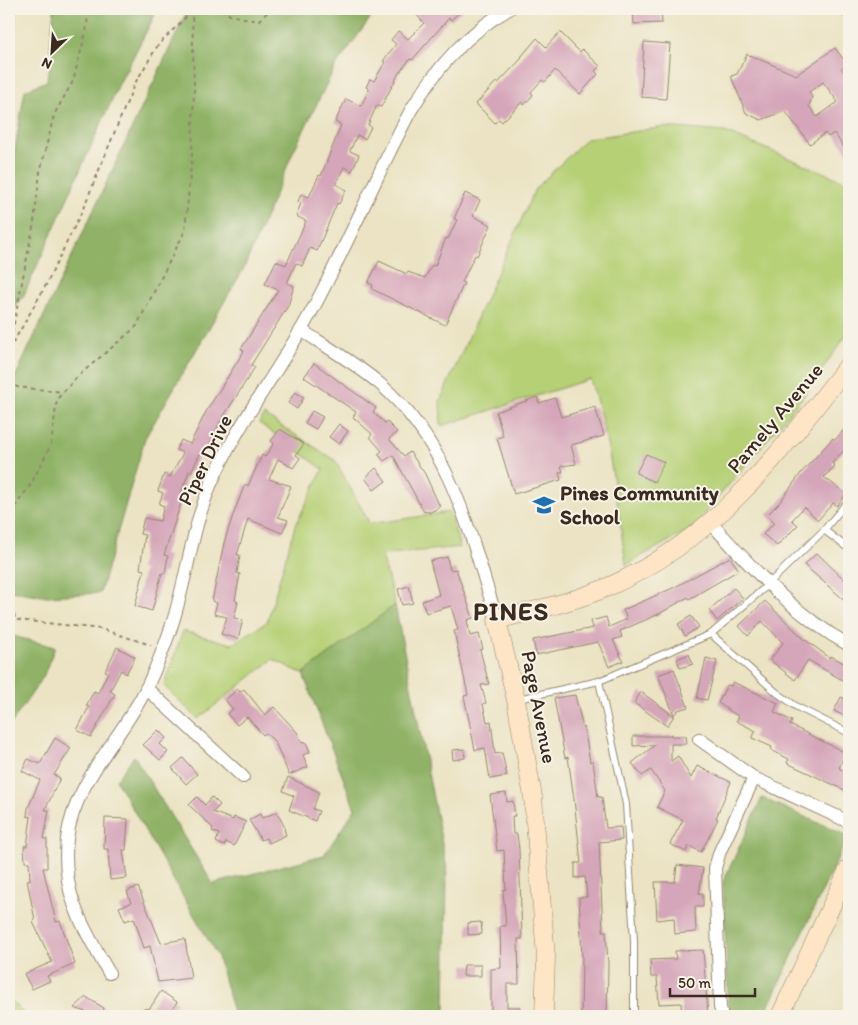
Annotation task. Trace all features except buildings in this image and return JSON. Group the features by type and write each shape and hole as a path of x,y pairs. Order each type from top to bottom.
{"street":[{"name":"Piper Drive","path":"109,973 72,902 67,872 67,838 80,795 146,688 163,649 177,609 195,529 210,486 239,430 300,330 420,95 457,50 488,22 509,9"},
{"path":"843,9 849,11"},
{"name":"Page Avenue","path":"300,330 357,366 381,385 413,418 430,440 458,497 497,620 516,700 533,797 546,957 544,1016"},
{"name":"Pamely Avenue","path":"497,620 570,600 609,586 647,567 711,523 760,473 849,364"},
{"path":"711,523 768,584 813,623 849,645"},
{"path":"146,688 243,777"},
{"path":"699,739 754,778 849,822"},
{"path":"722,1016 720,1007 715,868 720,851 754,778"},
{"path":"780,1016 849,868"}],"lane":[{"path":"516,700 599,681 711,634 768,584 824,530 849,500"},
{"path":"824,530 849,549"},
{"path":"711,634 776,692 796,707 849,733"},
{"path":"599,681 626,804 634,941 634,1016"}],"path":[{"path":"9,350 34,222 40,172 54,115 73,81 86,32 89,9"},
{"path":"221,9 230,15 258,21 271,9"},
{"path":"9,350 46,284 83,209 134,85 158,45 192,10"},
{"path":"9,522 12,510 31,484 51,445 57,399 78,376 136,326 185,231 192,154 194,88 192,10"},
{"path":"9,381 17,387 63,392"},
{"path":"9,582 15,618 9,634"},
{"path":"9,619 15,618 101,628 163,649"}],"green space":[{"path":"9,9 16,9 12,73 9,85"},
{"path":"54,9 158,9 120,82 23,297 9,316 9,182 25,90 47,81"},
{"path":"188,9 377,9 335,67 294,150 244,268 145,438 100,593 47,596 9,591 9,390"},
{"path":"664,127 725,132 849,183 849,331 803,397 692,528 626,565 608,448 590,379 441,426 440,401 535,189 586,139"},
{"path":"264,415 335,460 370,524 449,512 460,547 382,555 395,605 303,674 273,659 198,719 164,686 183,631 232,644 267,622 295,526 323,469 259,423"},
{"path":"395,605 447,869 445,1016 234,1016 218,957 116,780 134,756 213,884 324,855 355,809 303,674"},
{"path":"9,635 55,647 43,677 9,727"},
{"path":"762,798 848,836 764,1016 729,1016 723,882"},
{"path":"9,999 26,1016 9,1016"}],"place":[{"name":"Pines Community School","path":"544,505"}],"district":[{"name":"PINES","path":"511,611"}]}
